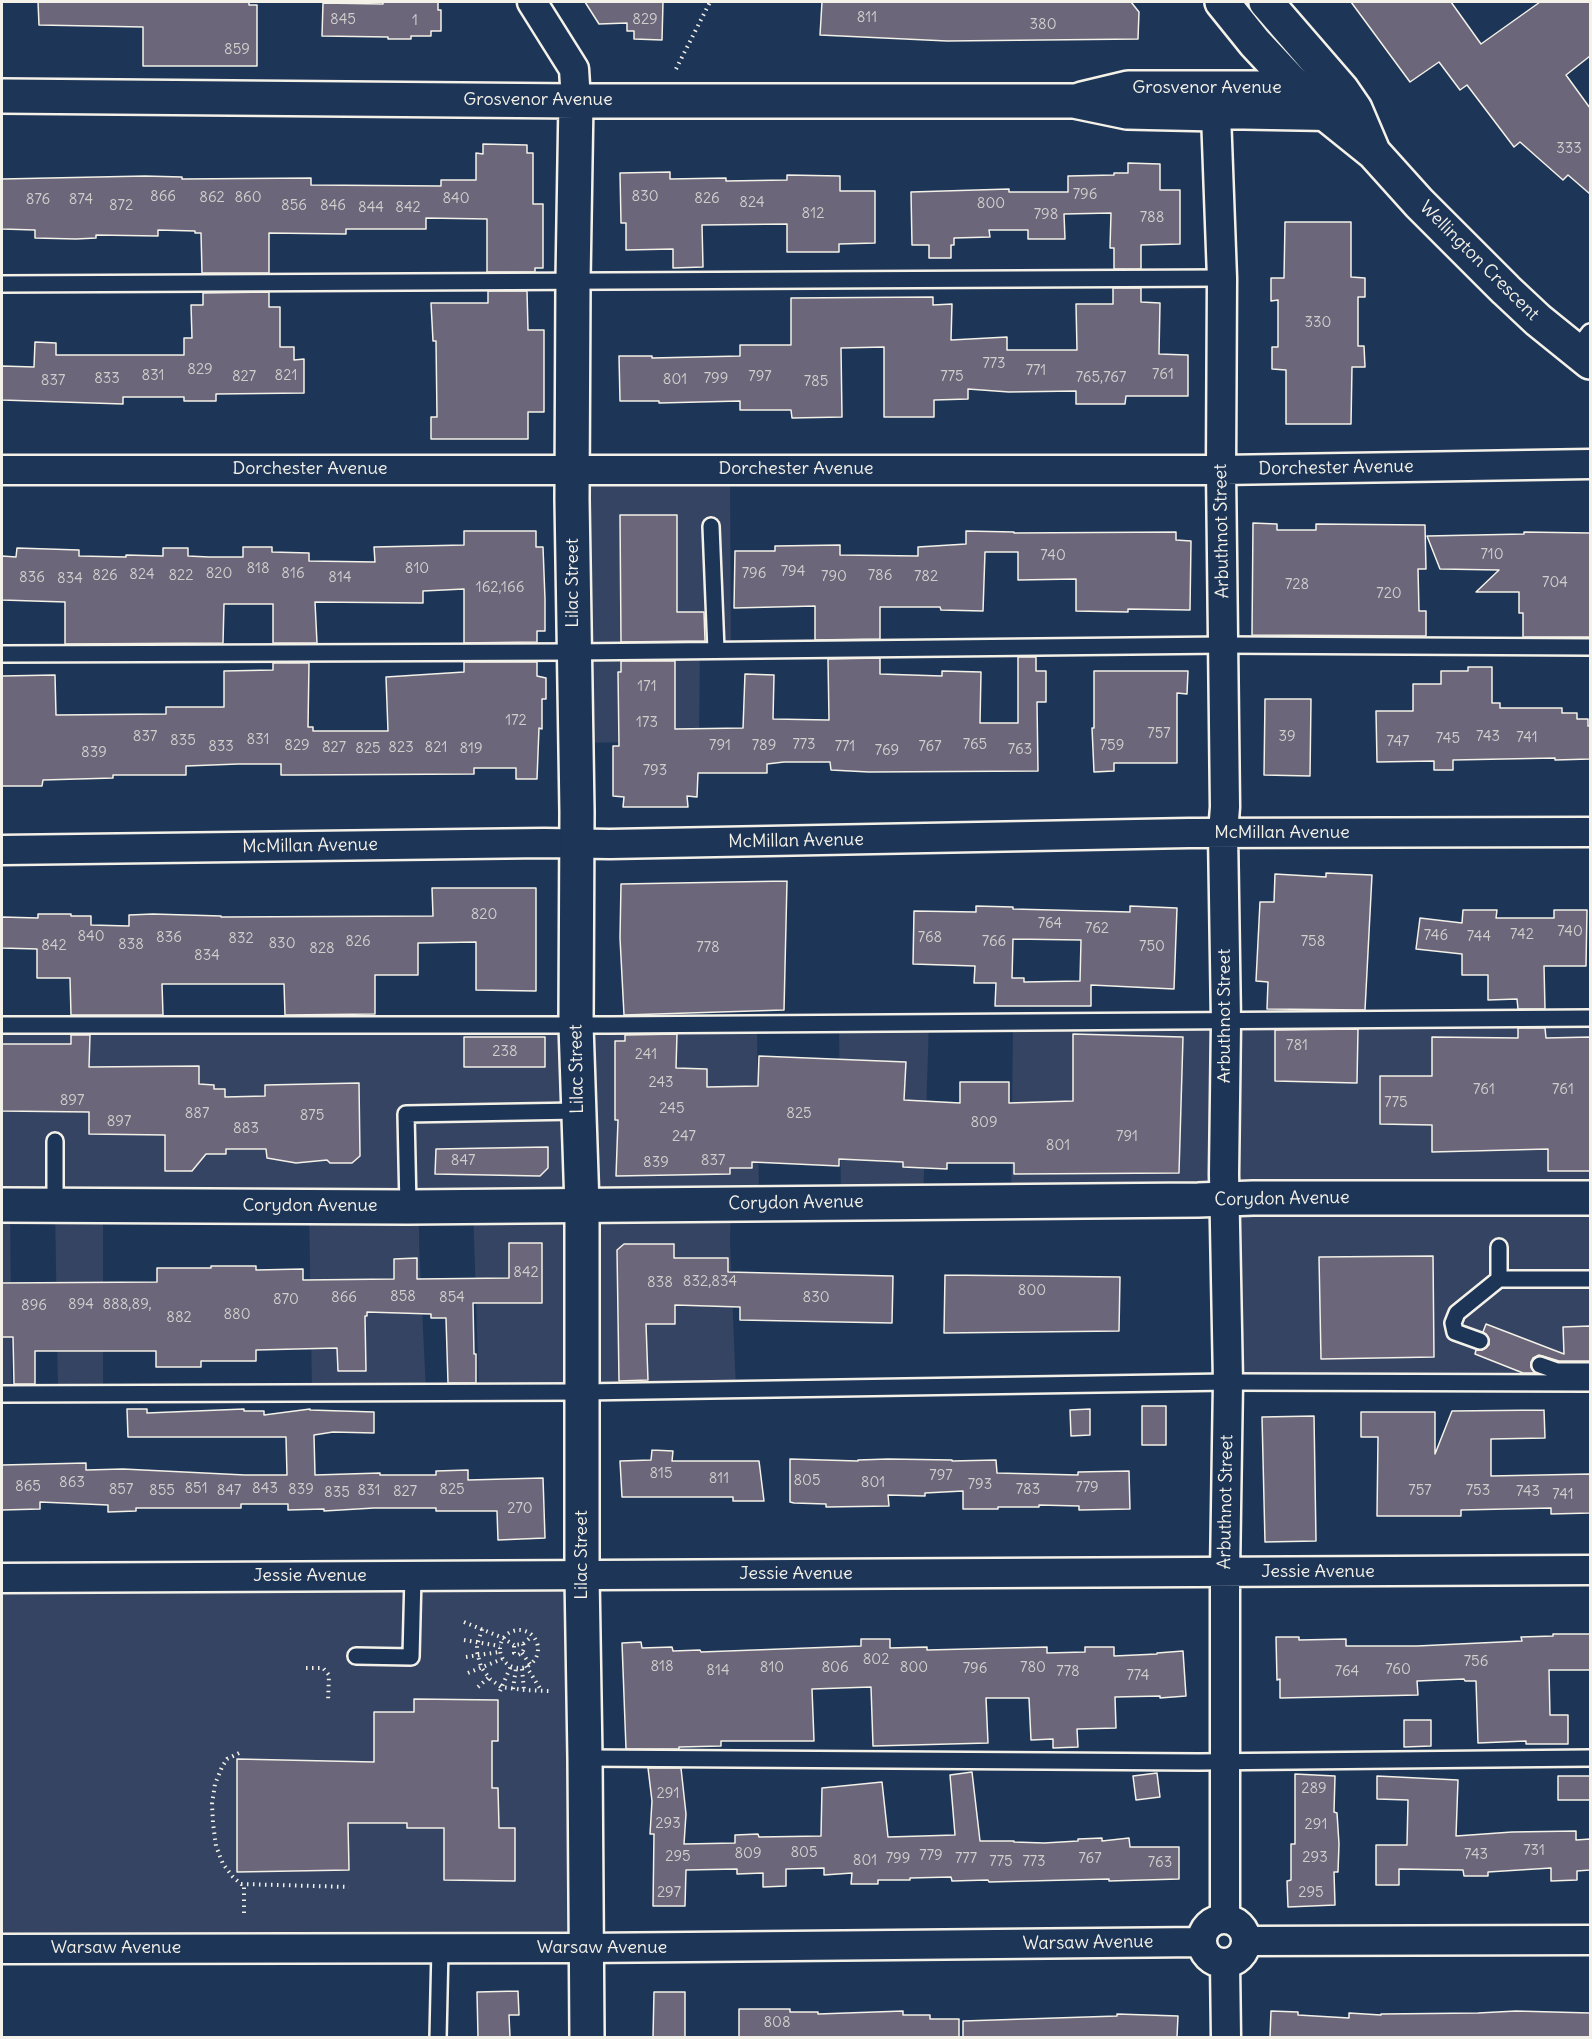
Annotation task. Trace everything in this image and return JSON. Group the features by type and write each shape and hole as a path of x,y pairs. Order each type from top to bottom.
{"street":[{"path":"532,2 574,69 576,101"},
{"name":"Wellington Crescent","path":"1222,2 1255,43 1297,88 1355,109 1374,153 1419,203 1506,290 1585,348"},
{"name":"Wellington Crescent","path":"1266,2 1335,103"},
{"name":"Grosvenor Avenue","path":"1074,101 1128,88 1297,88"},
{"name":"Grosvenor Avenue","path":"2,96 576,101 1074,101 1127,112 1216,114 1335,103"},
{"name":"Lilac Street","path":"576,101 573,469 577,812 576,1025 582,1206 586,2037"},
{"name":"Arbuthnot Street","path":"1216,114 1222,278 1221,470 1228,1382 1225,1572 1225,1919"},
{"name":"Dorchester Avenue","path":"2,470 1221,470 1590,464"},
{"name":"McMillan Avenue","path":"2,850 576,844 1223,833 1590,832"},
{"name":"Corydon Avenue","path":"2,1205 408,1207 1590,1198"},
{"name":"Jessie Avenue","path":"2,1578 1590,1570"},
{"path":"1225,1919 1232,1920 1242,1929 1246,1941 1245,1948 1238,1959 1225,1964 1207,1955 1202,1941 1206,1928 1218,1920 1225,1919"},
{"path":"1246,1941 1590,1940"},
{"name":"Warsaw Avenue","path":"2,1949 586,1948 1202,1941"},
{"path":"1225,1964 1226,2037"}],"lane":[{"path":"2,284 1222,278"},
{"path":"711,526 716,650"},
{"path":"2,654 574,652 1224,645 1590,647"},
{"path":"2,1025 576,1025 1590,1018"},
{"path":"408,1207 406,1114 578,1111"},
{"path":"55,1141 55,1205"},
{"path":"1499,1247 1499,1279"},
{"path":"1480,1341 1455,1332 1453,1323 1456,1313 1499,1279 1590,1279"},
{"path":"1540,1365 1557,1371 1590,1371"},
{"path":"2,1394 582,1392 1228,1382 1590,1383"},
{"path":"356,1656 411,1656 413,1576"},
{"path":"585,1758 1225,1762 1590,1758"},
{"path":"438,2037 440,1948"}],"path":[{"path":"676,69 710,2"},
{"path":"464,1622 514,1645 523,1644 532,1636"},
{"path":"482,1629 478,1643 481,1667 500,1689 550,1691"},
{"path":"524,1690 526,1667 537,1655 538,1645 532,1636 521,1630 510,1631 503,1638 500,1646 499,1652 502,1659 516,1668 526,1667"},
{"path":"464,1640 500,1646"},
{"path":"523,1644 522,1653 526,1667 541,1691"},
{"path":"514,1645 514,1653 518,1655 522,1653"},
{"path":"466,1657 499,1652"},
{"path":"468,1673 502,1659"},
{"path":"500,1689 511,1666"},
{"path":"306,1668 323,1668 329,1675 328,1702"},
{"path":"513,1689 516,1668"},
{"path":"478,1687 489,1677"},
{"path":"239,1753 227,1759 215,1784 213,1823 216,1846 223,1864 233,1877 241,1884 349,1887"},
{"path":"244,1884 244,1913"}],"shaded area":[{"path":"573,469 730,469 731,650 700,651 699,741 576,743"},
{"path":"1590,1019 1590,1383 1228,1382 1227,1210 1011,1202 1013,1023"},
{"path":"929,1023 923,1202 841,1202 839,1024"},
{"path":"757,1024 759,1203 731,1204 730,1241 736,1390 479,1392 473,1207 419,1207 426,1392 312,1393 309,1206 103,1206 103,1393 58,1394 55,1206 10,1205 12,1394 2,1394 2,1025"},
{"path":"2,1587 568,1590 568,1941 2,1938"}],"building":[{"path":"38,2 249,2 249,5 257,5 257,66 143,66 143,27 39,25"},
{"path":"383,2 438,2 438,10 441,10 441,31 431,31 431,36 411,36 411,39 322,36 323,3 383,4"},
{"path":"585,2 663,2 662,40 634,39 634,31 627,31 627,23 599,24"},
{"path":"822,2 1131,2 1139,12 1138,39 947,41 820,35"},
{"path":"1351,2 1451,2 1481,44 1540,2 1590,2 1590,56 1566,75 1590,108 1590,194 1568,175 1563,180 1520,142 1514,147 1467,85 1460,90 1439,62 1410,82"},
{"path":"483,144 527,145 527,153 533,153 533,204 543,204 543,268 535,268 535,272 487,272 487,219 426,218 426,229 346,229 346,234 269,233 269,273 202,273 201,233 195,233 195,231 158,230 158,236 96,235 96,238 76,239 35,238 35,230 2,229 2,179 145,176 182,177 182,179 311,178 311,185 441,186 441,180 476,180 476,153 483,154"},
{"path":"1128,163 1160,164 1160,190 1180,190 1180,244 1141,245 1141,269 1114,269 1114,248 1110,248 1111,213 1064,214 1065,239 1028,239 1028,230 989,230 990,237 954,238 954,245 951,245 951,258 929,258 929,245 912,245 911,192 1009,189 1009,192 1068,192 1068,176 1128,173"},
{"path":"670,172 670,179 726,178 726,181 787,180 787,175 840,176 840,191 875,191 875,243 839,244 839,252 787,252 787,224 702,225 703,267 673,268 673,249 626,250 626,223 621,223 620,173"},
{"path":"1285,222 1351,222 1351,277 1365,278 1365,297 1358,297 1358,346 1364,346 1365,367 1352,367 1351,424 1286,424 1286,370 1272,369 1272,347 1278,347 1278,300 1271,301 1271,278 1284,278"},
{"path":"1113,288 1141,288 1141,302 1160,303 1159,354 1188,355 1188,396 1126,396 1125,404 1076,404 1076,391 1009,392 968,389 968,399 934,400 934,417 884,417 884,347 841,348 842,417 792,418 791,410 740,410 740,401 659,403 659,401 620,401 619,356 652,356 652,358 740,356 740,345 791,345 791,298 933,297 933,305 952,304 951,340 1007,337 1007,350 1077,350 1076,304 1113,304"},
{"path":"488,291 527,291 528,330 544,330 544,412 528,412 528,439 431,439 431,417 437,417 436,341 433,341 431,303 488,303"},
{"path":"269,292 269,307 280,307 280,347 294,347 294,360 304,359 304,393 216,394 216,401 184,401 184,397 123,397 123,404 2,400 2,366 34,367 35,342 56,343 56,355 184,355 184,338 192,338 191,305 203,305 203,293"},
{"path":"620,515 677,515 677,612 704,612 705,641 621,642"},
{"path":"1253,523 1277,524 1277,530 1316,530 1316,524 1425,525 1426,569 1418,569 1419,611 1426,611 1426,636 1252,635"},
{"path":"464,531 536,531 536,547 543,547 545,599 545,631 537,631 537,642 464,643 464,589 423,591 423,603 315,602 317,643 273,643 273,604 224,604 223,643 65,644 65,602 2,600 2,556 16,557 17,548 79,550 79,556 126,557 126,555 163,556 163,548 188,548 188,556 243,557 243,547 272,547 272,552 309,553 309,561 375,562 374,547 464,545"},
{"path":"966,531 1176,532 1176,540 1191,541 1190,610 1076,611 1076,579 1018,580 1018,552 985,552 983,611 941,610 940,607 880,607 880,639 815,640 815,606 734,608 735,551 775,551 775,546 840,545 840,555 918,556 918,547 966,544"},
{"path":"1524,532 1590,533 1590,637 1523,637 1523,613 1519,613 1519,592 1476,592 1499,570 1440,569 1427,536 1524,534"},
{"path":"1018,657 1036,657 1036,671 1046,671 1046,702 1037,702 1038,771 869,772 831,770 830,762 784,762 767,764 767,773 698,773 697,797 687,796 688,807 623,807 624,797 613,796 613,746 619,746 618,672 621,672 621,661 675,661 675,729 743,728 745,674 774,675 773,719 829,720 828,659 880,658 880,674 942,676 942,671 981,672 980,723 1018,723"},
{"path":"464,662 537,662 537,676 546,678 546,699 542,699 542,729 539,728 537,779 516,779 516,768 474,768 474,774 281,775 281,764 238,764 186,766 186,775 113,775 113,778 43,780 42,786 2,786 2,676 55,675 56,715 166,714 166,707 224,707 224,671 273,670 273,663 309,663 308,727 313,727 313,731 388,731 386,677 464,672"},
{"path":"1468,667 1492,667 1492,703 1500,703 1500,708 1562,708 1562,713 1577,713 1577,719 1588,719 1590,759 1453,760 1453,770 1434,770 1434,761 1377,762 1376,711 1413,711 1413,684 1441,684 1441,671 1468,671"},
{"path":"1094,671 1188,671 1187,694 1177,693 1177,763 1114,763 1114,771 1094,772 1092,728 1094,728"},
{"path":"1265,699 1311,699 1310,776 1264,775"},
{"path":"1326,873 1372,875 1365,1010 1267,1009 1268,982 1256,981 1260,902 1274,902 1275,874 1326,877"},
{"path":"787,881 784,1010 624,1015 620,938 621,884"},
{"path":"432,888 536,888 536,991 476,990 476,942 418,943 418,975 375,975 375,1014 285,1015 284,984 162,984 163,1015 71,1015 70,978 37,978 37,949 2,948 2,917 38,918 38,914 71,914 71,916 91,916 91,925 129,926 129,915 153,914 221,917 433,916"},
{"path":"976,906 1130,912 1130,906 1177,908 1174,989 1091,985 1091,1006 995,1006 996,983 974,983 975,966 913,964 914,911 976,912","holes":["1013,939 1081,940 1080,981 1024,982 1024,978 1012,978"]},
{"path":"1463,910 1497,910 1496,918 1554,918 1554,910 1587,910 1586,966 1544,966 1545,1009 1518,1009 1517,999 1488,1000 1488,975 1462,975 1462,954 1416,949 1420,918 1462,923"},
{"path":"1518,1028 1545,1028 1546,1038 1590,1037 1590,1171 1548,1171 1548,1149 1432,1152 1432,1125 1380,1124 1380,1076 1432,1076 1432,1037 1518,1038"},
{"path":"1358,1029 1357,1083 1275,1081 1275,1030"},
{"path":"677,1034 676,1068 707,1069 707,1087 758,1086 759,1056 906,1062 904,1100 960,1103 960,1082 1009,1082 1009,1103 1073,1101 1073,1034 1183,1037 1179,1173 1014,1174 1014,1163 947,1163 947,1169 903,1167 903,1162 839,1159 839,1166 752,1162 752,1168 730,1168 730,1174 616,1176 618,1120 615,1120 615,1041 625,1041 625,1035"},
{"path":"71,1035 90,1035 89,1067 199,1066 199,1084 214,1085 214,1089 225,1089 225,1097 265,1096 265,1085 359,1083 360,1156 352,1163 330,1163 327,1160 296,1163 267,1158 266,1149 226,1149 226,1154 206,1154 192,1171 165,1171 165,1135 89,1134 89,1112 2,1111 2,1044 71,1044"},
{"path":"464,1037 545,1037 545,1067 464,1067"},
{"path":"548,1147 548,1168 540,1176 435,1174 436,1149"},
{"path":"509,1243 542,1243 542,1303 473,1303 476,1383 448,1383 446,1318 431,1318 431,1314 367,1312 365,1316 366,1371 338,1371 337,1348 256,1350 256,1361 201,1361 201,1367 156,1367 156,1351 35,1351 35,1384 14,1384 13,1337 2,1337 2,1283 157,1282 157,1268 211,1268 211,1266 256,1266 256,1270 303,1269 303,1280 394,1279 394,1259 417,1258 417,1279 509,1278"},
{"path":"624,1244 674,1244 674,1258 728,1258 728,1272 893,1276 892,1323 740,1320 740,1307 675,1305 675,1324 646,1324 648,1380 619,1381 617,1250"},
{"path":"1433,1256 1434,1357 1321,1359 1319,1257"},
{"path":"945,1275 1120,1277 1119,1331 944,1333"},
{"path":"1486,1324 1564,1354 1563,1327 1590,1326 1590,1361 1559,1361 1539,1355 1531,1362 1535,1373 1523,1373 1475,1354 1476,1350 1482,1350 1489,1345 1489,1339 1483,1332"},
{"path":"1142,1406 1166,1406 1166,1445 1142,1445"},
{"path":"127,1409 147,1409 147,1413 244,1409 244,1411 264,1411 264,1415 310,1409 374,1412 374,1433 333,1432 314,1435 315,1475 380,1473 380,1475 436,1475 436,1471 468,1470 468,1480 543,1478 545,1538 498,1540 497,1511 374,1508 324,1511 324,1509 288,1510 288,1504 241,1504 241,1508 136,1508 136,1511 108,1512 108,1505 40,1502 40,1509 2,1510 2,1465 86,1463 86,1470 123,1469 287,1475 286,1437 128,1437"},
{"path":"1090,1409 1090,1435 1071,1436 1070,1410"},
{"path":"1544,1410 1545,1438 1491,1439 1491,1476 1590,1474 1590,1513 1551,1514 1551,1508 1461,1510 1461,1516 1377,1516 1378,1437 1361,1437 1361,1412 1435,1412 1435,1454 1452,1411"},
{"path":"1314,1416 1316,1541 1265,1542 1262,1417"},
{"path":"652,1450 673,1451 672,1461 759,1461 764,1501 733,1501 733,1497 622,1497 620,1461 651,1460"},
{"path":"790,1459 996,1460 997,1473 1078,1475 1078,1472 1129,1471 1130,1509 1079,1510 1079,1506 1039,1505 1039,1507 963,1509 963,1491 925,1493 925,1496 888,1495 889,1506 826,1507 826,1504 794,1503 790,1502"},
{"path":"1553,1634 1590,1634 1590,1670 1549,1670 1550,1715 1568,1715 1568,1744 1526,1744 1526,1741 1478,1743 1476,1681 1465,1681 1464,1679 1417,1681 1418,1695 1280,1698 1280,1679 1277,1680 1276,1637 1299,1637 1299,1640 1346,1639 1346,1646 1417,1646 1522,1641 1521,1637 1553,1636"},
{"path":"861,1639 890,1639 890,1648 927,1647 927,1650 1047,1647 1047,1653 1085,1652 1085,1647 1114,1647 1114,1656 1183,1651 1186,1696 1115,1697 1116,1728 1077,1729 1078,1747 1053,1748 1053,1739 1031,1740 1029,1698 986,1698 988,1743 873,1746 871,1687 812,1689 814,1741 721,1741 721,1746 626,1749 622,1643 641,1642 642,1648 672,1647 673,1651 700,1650 701,1652 861,1646"},
{"path":"414,1699 498,1700 498,1741 492,1741 492,1788 498,1788 499,1828 515,1828 515,1881 444,1880 444,1828 407,1828 407,1823 348,1823 349,1870 237,1872 237,1759 374,1762 374,1712 414,1712"},
{"path":"1404,1720 1431,1720 1431,1746 1404,1747"},
{"path":"648,1768 681,1768 686,1814 684,1844 735,1843 735,1835 821,1836 822,1788 882,1782 888,1837 955,1835 950,1775 972,1772 980,1841 1044,1843 1078,1841 1078,1839 1102,1838 1102,1841 1129,1838 1130,1847 1179,1847 1179,1879 989,1882 988,1880 952,1881 951,1877 878,1880 878,1884 851,1884 852,1873 824,1875 824,1868 786,1869 786,1886 763,1887 763,1873 737,1874 737,1869 686,1870 685,1906 653,1906 654,1834 650,1834 652,1801"},
{"path":"1157,1773 1160,1797 1136,1800 1133,1776"},
{"path":"1295,1774 1335,1776 1334,1812 1337,1813 1339,1844 1338,1872 1334,1872 1335,1905 1288,1907 1287,1881 1291,1880 1291,1844 1295,1844"},
{"path":"1377,1776 1458,1780 1456,1836 1576,1831 1576,1840 1590,1839 1590,1870 1577,1871 1577,1880 1551,1881 1551,1868 1488,1872 1488,1876 1464,1876 1463,1870 1399,1869 1399,1885 1376,1885 1376,1845 1407,1845 1408,1800 1377,1799"},
{"path":"1558,1776 1590,1776 1590,1800 1558,1800"},
{"path":"518,1991 519,2015 509,2015 510,2037 478,2037 477,1992"},
{"path":"654,1992 685,1992 685,2037 653,2037"},
{"path":"739,2009 790,2009 790,2012 818,2012 818,2014 903,2011 903,2015 930,2015 930,2019 959,2019 959,2037 739,2037"},
{"path":"1271,2011 1349,2018 1349,2013 1381,2015 1516,2011 1590,2013 1590,2037 1270,2037"},
{"path":"1117,2014 1178,2016 1177,2037 963,2037 963,2021 1117,2016"}]}
